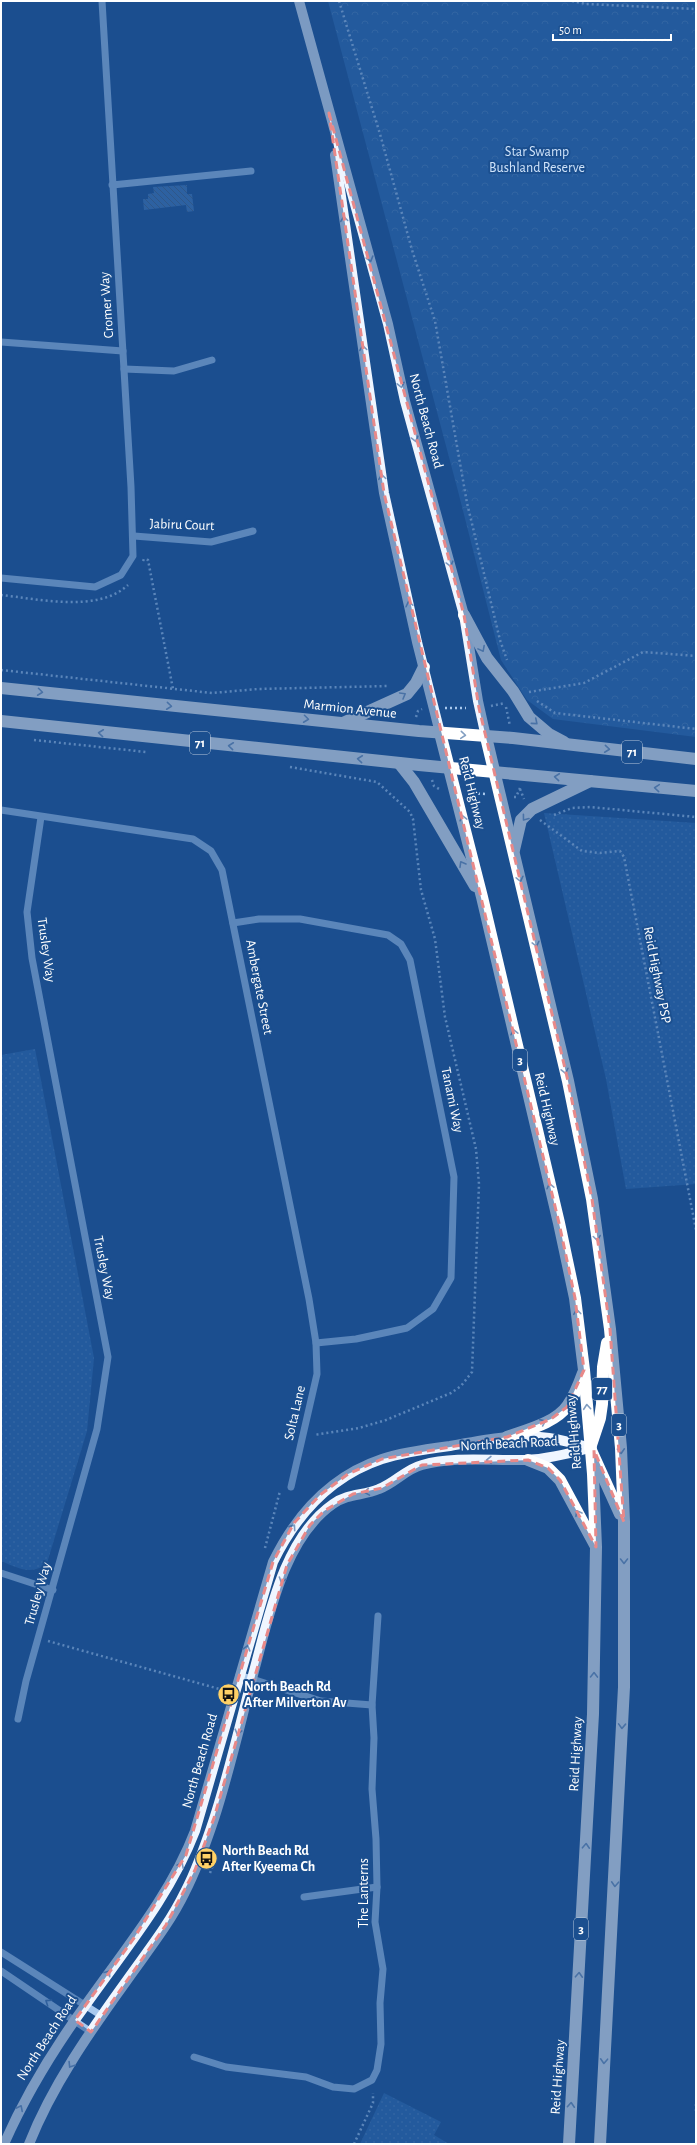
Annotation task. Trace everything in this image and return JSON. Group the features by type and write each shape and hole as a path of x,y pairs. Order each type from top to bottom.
{"highway":[{"path":"464,614 487,658 513,691 529,718 549,734 568,745"},
{"path":"342,723 406,694 416,683 424,667"},
{"name":"Marmion Avenue","path":"1,688 696,759"},
{"name":"71","path":"1,721 399,763 696,791"},
{"name":"Reid Highway","path":"440,733 482,897 574,1291 584,1370 596,1548 593,1714 569,2144"},
{"name":"Reid Highway","path":"486,737 568,1081 589,1185 610,1329 620,1448 624,1522 624,1687 600,2144"},
{"path":"399,763 414,782 482,897"},
{"path":"514,852 521,820 532,809 590,781"},
{"name":"77","path":"590,1448 600,1418 603,1367 610,1329"},
{"path":"507,1437 551,1419 567,1407 576,1393 584,1370"},
{"path":"590,1448 604,1474 624,1522"},
{"path":"528,1460 548,1468 560,1480 596,1548"}],"main road":[{"name":"North Beach Road","path":"299,1 388,324 405,401 464,614 479,708 486,737"},
{"name":"North Beach Road","path":"329,113 384,493 440,733"},
{"name":"North Beach Road","path":"4,2144 27,2096 85,2005 134,1938 176,1874 186,1855 195,1831 273,1562 294,1523 320,1495 348,1474 382,1459 409,1452 507,1437 549,1438 590,1448"},
{"name":"North Beach Road","path":"29,2144 50,2098 91,2032 166,1925 195,1870 214,1818 252,1679 287,1565 296,1546 310,1525 324,1511 352,1494 369,1493 382,1488 409,1470 422,1465 469,1460 528,1460 565,1455 590,1448"}],"street":[{"name":"Cromer Way","path":"1,578 95,587 121,575 133,556 134,536 102,1"},
{"path":"112,185 251,171"},
{"path":"1,342 122,351"},
{"path":"124,369 174,371 212,360"},
{"name":"Jabiru Court","path":"134,536 211,542 253,531"},
{"name":"Ambergate Street","path":"1,810 192,839 211,851 222,870 309,1298 316,1343"},
{"name":"Trusley Way","path":"18,1719 26,1682 97,1429 108,1357 32,958 27,912 41,817"},
{"name":"Tanami Way","path":"233,923 259,919 300,919 388,935 401,944 410,960 454,1177 451,1278 433,1309 407,1328 356,1339 316,1343"},
{"name":"Solta Lane","path":"291,1487 317,1374 316,1343"},
{"path":"1,1573 53,1590"},
{"name":"The Lanterns","path":"372,2080 377,2070 381,2044 380,2003 383,1969 375,1922 377,1887 372,1789 374,1738 372,1706 378,1616"},
{"path":"239,1675 321,1701 372,1706"},
{"path":"304,1896 377,1887"},
{"path":"1,1952 102,2016"},
{"path":"1,1970 91,2032"},
{"path":"194,2057 226,2066 306,2077 333,2087 354,2088 372,2080"}],"path":[{"path":"339,1 380,134 412,250 435,321 467,503 500,640 511,666"},
{"path":"572,1 586,4 696,9"},
{"path":"144,559 148,560 173,689"},
{"path":"696,656 643,652 584,683 527,692 555,713 696,729"},
{"path":"1,670 212,693 258,689 394,686"},
{"path":"27,739 152,752"},
{"path":"285,766 377,782 410,812 413,819 421,890 435,939 444,1010 476,1149 479,1184 472,1372 461,1386 451,1393 386,1420 359,1428 302,1436"},
{"name":"Reid Highway PSP","path":"520,788 522,797 541,821 582,851 600,854 620,851 624,857 696,1230"},
{"path":"541,821 580,806 696,817"},
{"path":"263,1553 281,1488"},
{"path":"39,1638 227,1691"},
{"path":"354,2144 373,2103 372,2080"},
{"path":"696,2104 696,2112"}],"highlighted area":[{"path":"329,113 464,615 479,708 568,1081 592,1199 610,1329 624,1522 594,1450 596,1547 560,1480 548,1468 528,1460 422,1465 382,1488 353,1494 324,1511 310,1525 287,1565 214,1818 195,1870 166,1925 91,2032 75,2020 134,1938 186,1855 273,1562 294,1523 320,1495 348,1474 382,1459 507,1437 551,1419 567,1407 584,1370 575,1298 559,1223 384,493"}],"green space":[{"name":"Star Swamp Bushland Reserve","path":"328,1 696,1 696,737 553,719 527,700 501,660 458,491"},
{"path":"544,813 696,823 696,1184 626,1189 606,1079"},
{"path":"35,1049 94,1358 87,1431 47,1563 36,1569 25,1570 1,1561 1,1055"},
{"path":"384,2093 441,2122 434,2135 449,2144 360,2144"}],"building":[{"path":"187,185 187,194 192,194 194,211 187,212 186,205 144,210 143,199 148,199 148,194 154,193 153,187"}],"place":[{"name":"North Beach Rd After Milverton Av","path":"229,1695"},
{"name":"North Beach Rd After Kyeema Ch","path":"207,1859"}]}
